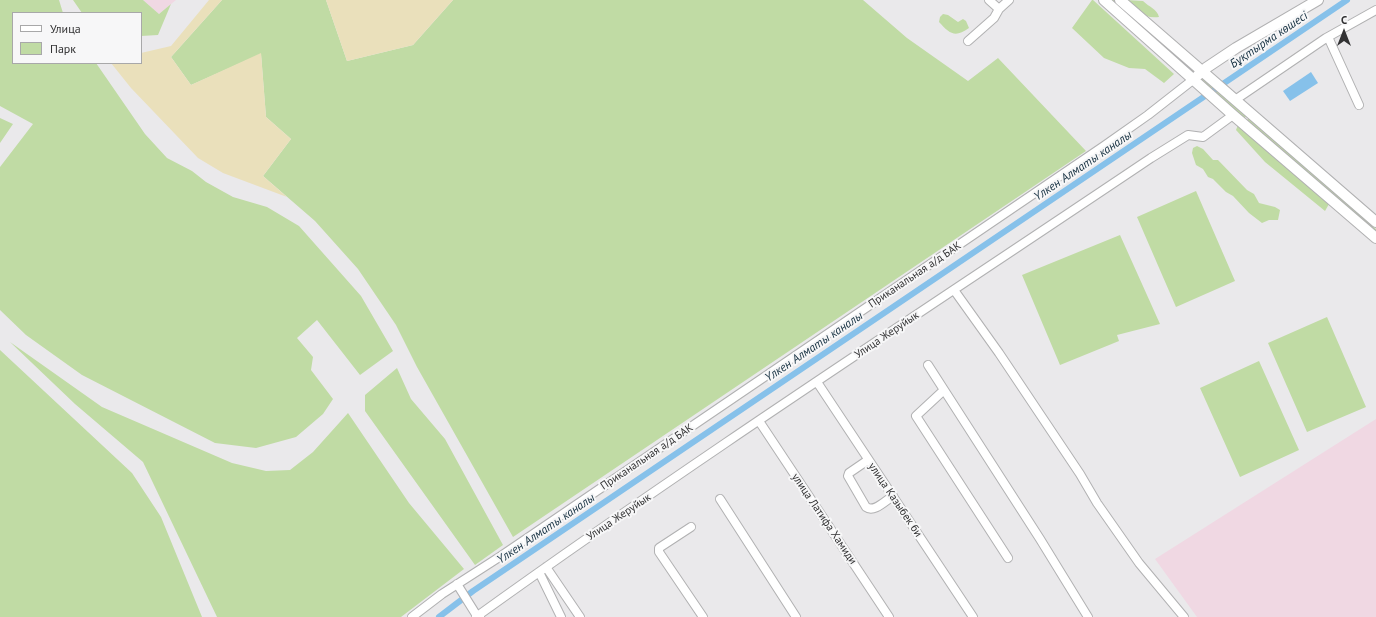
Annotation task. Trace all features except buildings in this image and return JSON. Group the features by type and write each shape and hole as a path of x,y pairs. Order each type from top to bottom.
{"main road":[{"path":"1104,0 1196,81 1232,115 1376,238"},
{"path":"1120,0 1376,222"},
{"name":"Приканальная а/д БАК","path":"1196,81 1203,71 1236,48 1318,0"}],"street":[{"path":"989,0 999,9"},
{"path":"968,41 994,18 999,9 1009,0"},
{"path":"1233,98 1328,37 1376,10"},
{"path":"1328,37 1359,105"},
{"name":"Приканальная а/д БАК","path":"412,617 442,594 676,438 1104,146 1196,81"},
{"name":"Улица Жеруйык","path":"543,569 759,421 1151,158 1188,135 1204,137 1232,115"},
{"path":"954,290 1008,366 1080,474 1097,503 1139,562 1184,617"},
{"path":"928,365 1040,539 1088,617"},
{"name":"улица Казыбек би","path":"817,382 973,617"},
{"path":"944,390 916,416 1008,558"},
{"name":"улица Латифа Хамиди","path":"759,421 889,617"},
{"path":"868,460 848,473 848,476 866,507 868,509 873,509 893,496"},
{"path":"720,499 796,617"},
{"path":"691,527 659,548 659,552 703,617"},
{"path":"457,584 477,615 543,569"},
{"path":"543,569 561,617"},
{"path":"543,569 580,617"}],"shaded area":[{"path":"143,0 176,0 159,14"},
{"path":"1376,419 1376,617 1197,617 1155,559"}],"green space":[{"path":"0,0 59,0 63,12 12,12 12,64 97,64 145,134 167,158 192,171 206,182 233,197 267,207 299,226 361,296 393,351 360,375 317,320 297,338 313,357 311,370 333,399 323,414 296,437 256,448 215,443 82,375 26,335 0,310 0,167 33,124 0,106"},
{"path":"73,0 143,0 159,14 171,4 158,35 142,36 142,12 81,12"},
{"path":"222,0 326,0 347,61 413,45 453,0 863,0 907,38 968,81 998,58 1086,151 513,537 417,367 396,325 358,269 315,221 263,176 291,139 266,117 261,54 191,85 171,57"},
{"path":"1092,0 1174,74 1164,83 1145,69 1129,68 1104,58 1072,28"},
{"path":"1109,0 1114,0 1179,58 1247,115 1244,119"},
{"path":"1126,0 1143,1 1155,10 1159,17 1149,17 1144,15"},
{"path":"943,14 948,15 958,22 963,19 966,21 969,28 956,34 950,32 939,22 940,17"},
{"path":"0,118 13,124 0,143"},
{"path":"1249,118 1376,229 1376,233 1247,120"},
{"path":"1238,125 1327,198 1329,204 1325,211 1265,162 1236,130"},
{"path":"1197,146 1203,149 1213,160 1218,160 1247,190 1254,194 1259,203 1275,207 1280,210 1278,220 1269,220 1262,223 1249,213 1233,196 1226,192 1213,179 1208,177 1203,169 1196,165 1192,153 1193,148"},
{"path":"1196,191 1235,281 1176,307 1137,217"},
{"path":"1120,235 1160,324 1117,335 1119,341 1060,365 1022,275"},
{"path":"1327,317 1366,407 1307,432 1268,343"},
{"path":"10,342 102,407 232,463 266,471 290,470 313,452 348,413 409,503 464,569 401,617 217,617 143,462 75,404"},
{"path":"0,350 132,473 161,517 202,617 0,617"},
{"path":"1259,361 1299,450 1240,477 1200,388"},
{"path":"397,368 411,399 445,439 503,545 475,565 365,411 365,395"}],"sand":[{"path":"209,0 222,0 171,57 191,85 261,53 266,117 291,139 263,176 287,197 223,173 198,158 131,88 112,64 142,64 142,53 171,46"},
{"path":"326,0 453,0 413,45 347,61"}],"water":[{"path":"1311,72 1318,83 1290,101 1283,91"}],"waterway":[{"name":"Үлкен Алматы каналы","path":"439,617 473,591 1347,0"}],"water label":[{"name":"Бұқтырма көшесі","path":"1269,40"}]}
